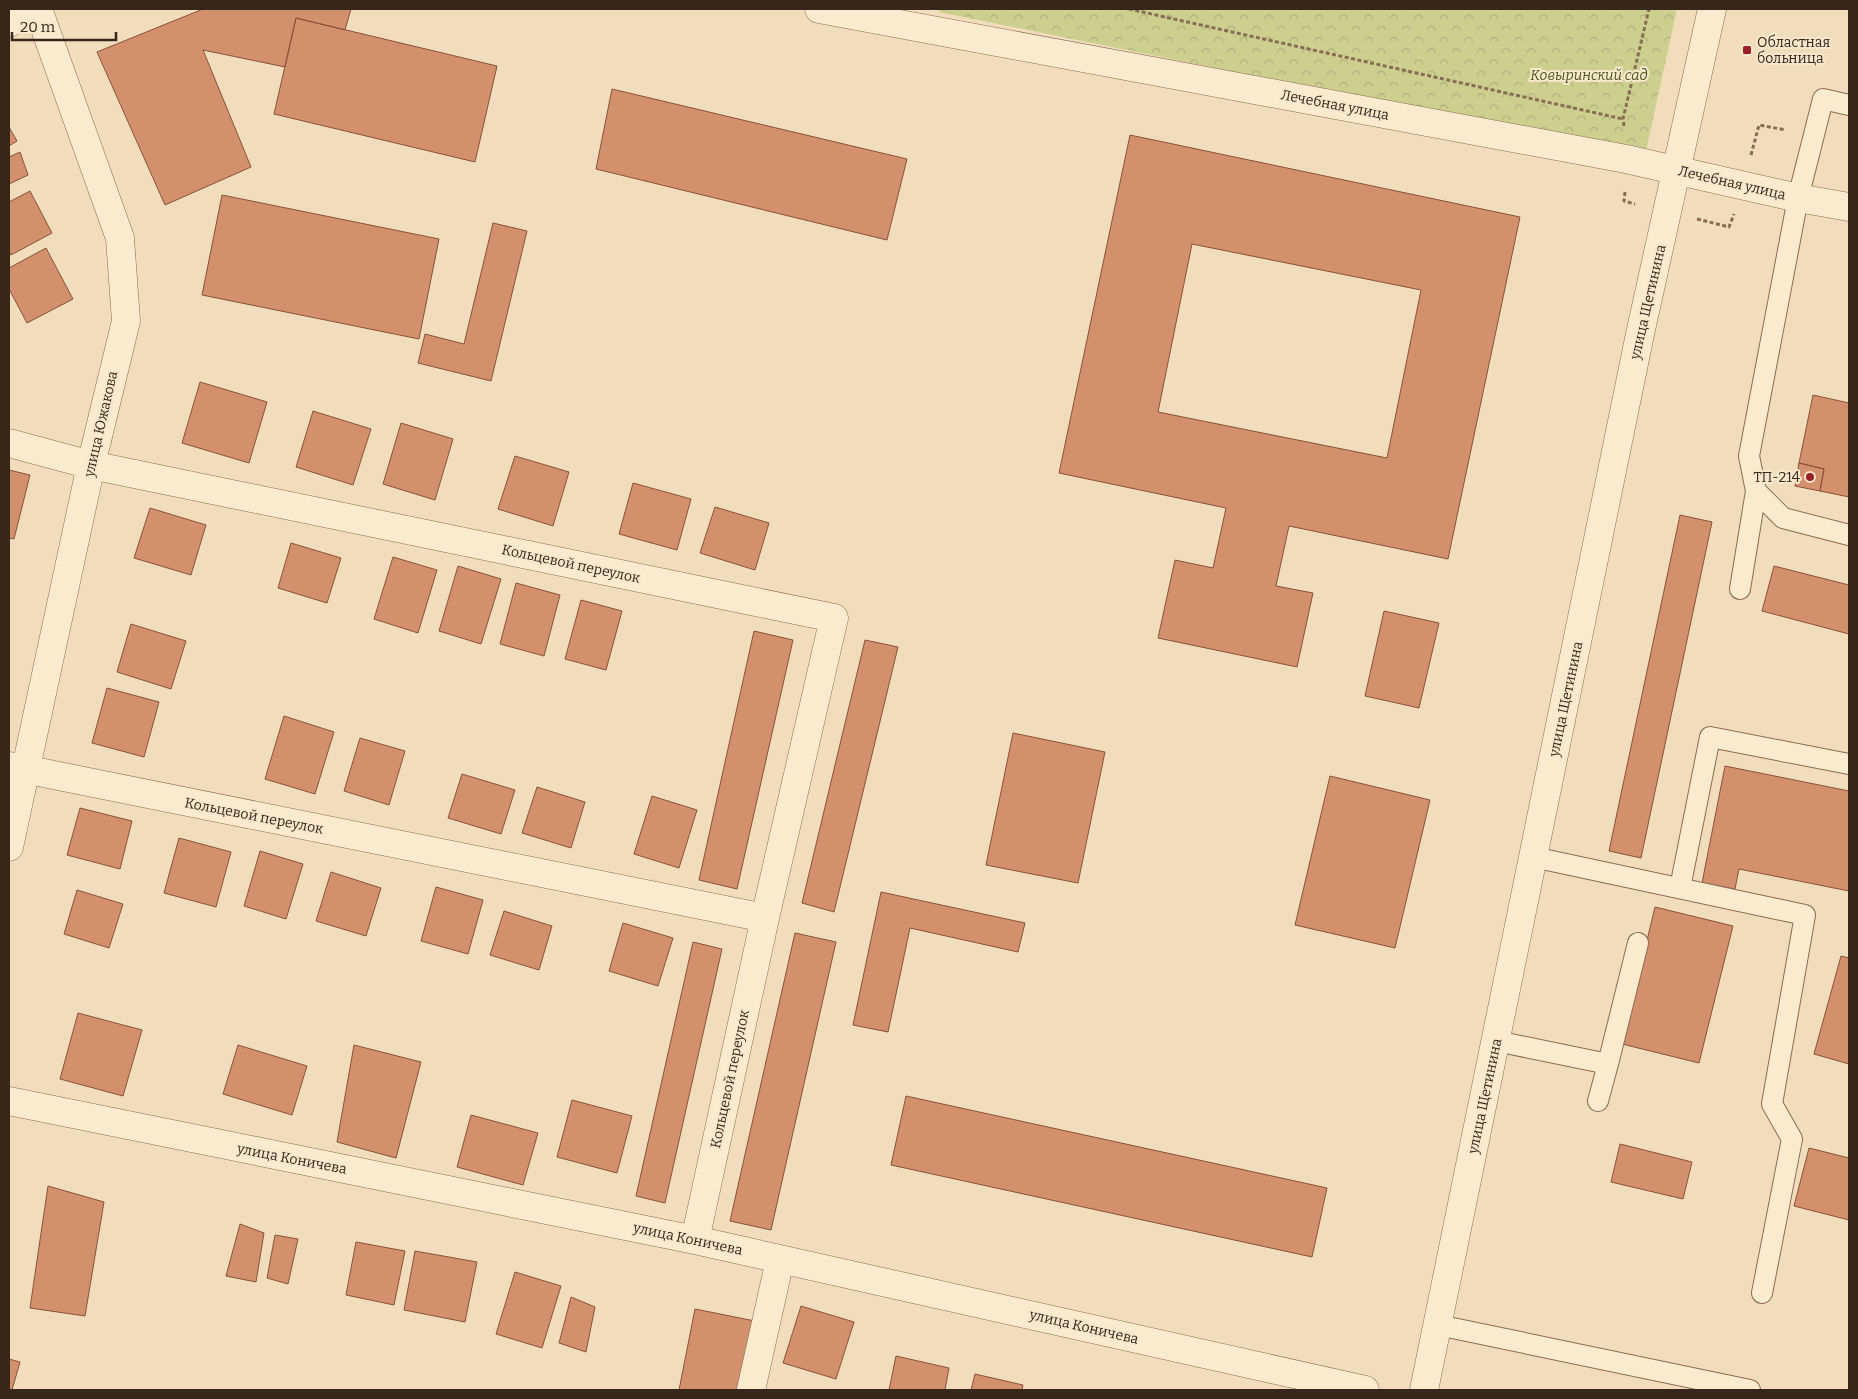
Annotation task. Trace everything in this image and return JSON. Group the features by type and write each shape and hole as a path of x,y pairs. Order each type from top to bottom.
{"street":[{"path":"9,23 37,9"},
{"name":"улица Южакова","path":"9,847 17,768 126,320 120,238 37,9"},
{"name":"Лечебная улица","path":"819,9 1675,170 1798,198 1849,207"},
{"name":"улица Щетинина","path":"1424,1390 1640,334 1712,9"},
{"name":"Кольцевой переулок","path":"9,443 90,465 834,618 764,918 694,1240"},
{"name":"Кольцевой переулок","path":"17,768 764,918"},
{"name":"улица Коничева","path":"9,1102 694,1240 1365,1390"},
{"path":"751,1390 780,1260"}],"lane":[{"path":"1740,589 1756,491 1749,456 1798,198 1823,99 1849,105"},
{"path":"1756,491 1783,518 1849,535"},
{"path":"1680,888 1710,736 1849,764"},
{"path":"1533,857 1805,915 1772,1104 1792,1139 1762,1293"},
{"path":"1598,1101 1638,943"},
{"path":"1496,1041 1608,1064"},
{"path":"1438,1325 1682,1383 1750,1390"}],"path":[{"path":"1129,9 1623,119"}],"green space":[{"name":"Ковыринский сад","path":"939,9 1677,9 1645,155 939,12"}],"building":[{"path":"203,9 351,9 345,30 296,18 285,67 203,50 251,167 165,205 97,52"},
{"path":"296,18 497,66 475,162 274,114"},
{"path":"612,89 907,159 887,240 596,169"},
{"path":"9,127 17,141 9,146"},
{"path":"1130,135 1520,217 1448,559 1289,526 1276,586 1313,593 1297,667 1158,638 1175,560 1213,568 1226,508 1059,473","holes":["1192,244 1421,290 1387,458 1158,412"]},
{"path":"20,152 28,175 9,184 9,157"},
{"path":"30,191 52,233 11,255 9,250 9,202"},
{"path":"222,195 439,239 419,339 202,295"},
{"path":"493,223 527,231 491,381 418,363 425,334 464,344"},
{"path":"46,248 73,299 27,323 9,289 9,268"},
{"path":"200,382 267,402 249,463 182,443"},
{"path":"1813,395 1849,403 1849,497 1820,491 1824,469 1799,463"},
{"path":"313,411 371,429 353,485 296,467"},
{"path":"401,423 453,439 435,500 383,484"},
{"path":"515,456 569,472 553,526 498,509"},
{"name":"ТП-214","path":"1799,463 1824,469 1820,491 1795,486"},
{"path":"9,470 30,475 14,539 9,538"},
{"path":"633,483 691,499 677,550 619,534"},
{"path":"715,507 769,523 755,570 700,553"},
{"path":"150,508 206,525 191,575 134,558"},
{"path":"1680,515 1712,522 1641,858 1609,851"},
{"path":"291,543 341,558 327,603 278,588"},
{"path":"393,557 437,570 418,633 374,619"},
{"path":"458,566 501,579 481,644 439,631"},
{"path":"1774,566 1849,585 1849,634 1762,611"},
{"path":"516,583 560,595 544,656 500,644"},
{"path":"581,600 622,611 606,670 565,659"},
{"path":"1384,611 1439,623 1419,708 1365,696"},
{"path":"131,624 186,641 171,689 117,672"},
{"path":"754,631 793,640 737,889 699,880"},
{"path":"865,640 898,647 834,912 802,903"},
{"path":"107,688 159,702 144,757 92,743"},
{"path":"284,716 334,732 315,794 265,779"},
{"path":"1013,733 1105,752 1078,883 986,865"},
{"path":"360,738 405,751 389,805 344,791"},
{"path":"1725,766 1849,791 1849,891 1739,869 1735,889 1702,883"},
{"path":"462,774 515,790 501,834 448,818"},
{"path":"1330,776 1430,800 1395,948 1295,925"},
{"path":"537,787 585,802 571,848 522,833"},
{"path":"652,796 697,810 679,868 634,854"},
{"path":"80,808 132,821 120,869 67,855"},
{"path":"179,838 231,852 216,907 164,893"},
{"path":"260,851 303,864 286,919 244,906"},
{"path":"331,872 381,888 366,936 316,921"},
{"path":"436,887 483,900 468,954 421,941"},
{"path":"77,890 123,904 109,948 64,934"},
{"path":"881,892 1025,923 1018,952 910,928 888,1032 853,1025"},
{"path":"1655,907 1733,926 1699,1063 1622,1044"},
{"path":"504,911 552,926 539,970 490,955"},
{"path":"623,923 673,938 658,986 609,971"},
{"path":"795,933 836,942 771,1230 730,1221"},
{"path":"693,942 722,949 665,1203 636,1196"},
{"path":"1841,956 1849,958 1849,1064 1814,1054"},
{"path":"78,1013 142,1030 123,1096 60,1079"},
{"path":"238,1045 307,1066 292,1115 223,1094"},
{"path":"354,1045 421,1062 396,1158 337,1142"},
{"path":"906,1096 1327,1188 1312,1257 891,1165"},
{"path":"572,1100 632,1116 617,1173 557,1157"},
{"path":"471,1115 538,1133 523,1185 457,1167"},
{"path":"1620,1144 1692,1162 1683,1199 1611,1182"},
{"path":"1809,1148 1849,1158 1849,1220 1794,1206"},
{"path":"48,1186 104,1202 85,1316 30,1308"},
{"path":"240,1224 264,1233 256,1282 226,1276"},
{"path":"275,1235 298,1239 288,1284 267,1278"},
{"path":"356,1242 405,1251 394,1305 346,1295"},
{"path":"415,1251 477,1262 465,1322 404,1310"},
{"path":"515,1272 561,1286 542,1348 496,1334"},
{"path":"571,1297 595,1307 586,1352 559,1343"},
{"path":"801,1306 854,1322 836,1379 783,1363"},
{"path":"695,1309 755,1321 741,1390 679,1390"},
{"path":"896,1356 949,1368 945,1390 889,1390"},
{"path":"9,1359 20,1362 12,1390 9,1390"},
{"path":"975,1374 1023,1385 1022,1390 971,1390"}],"place":[{"name":"Областная больница","path":"1747,50"},
{"name":"ТП-214","path":"1810,477"}]}
